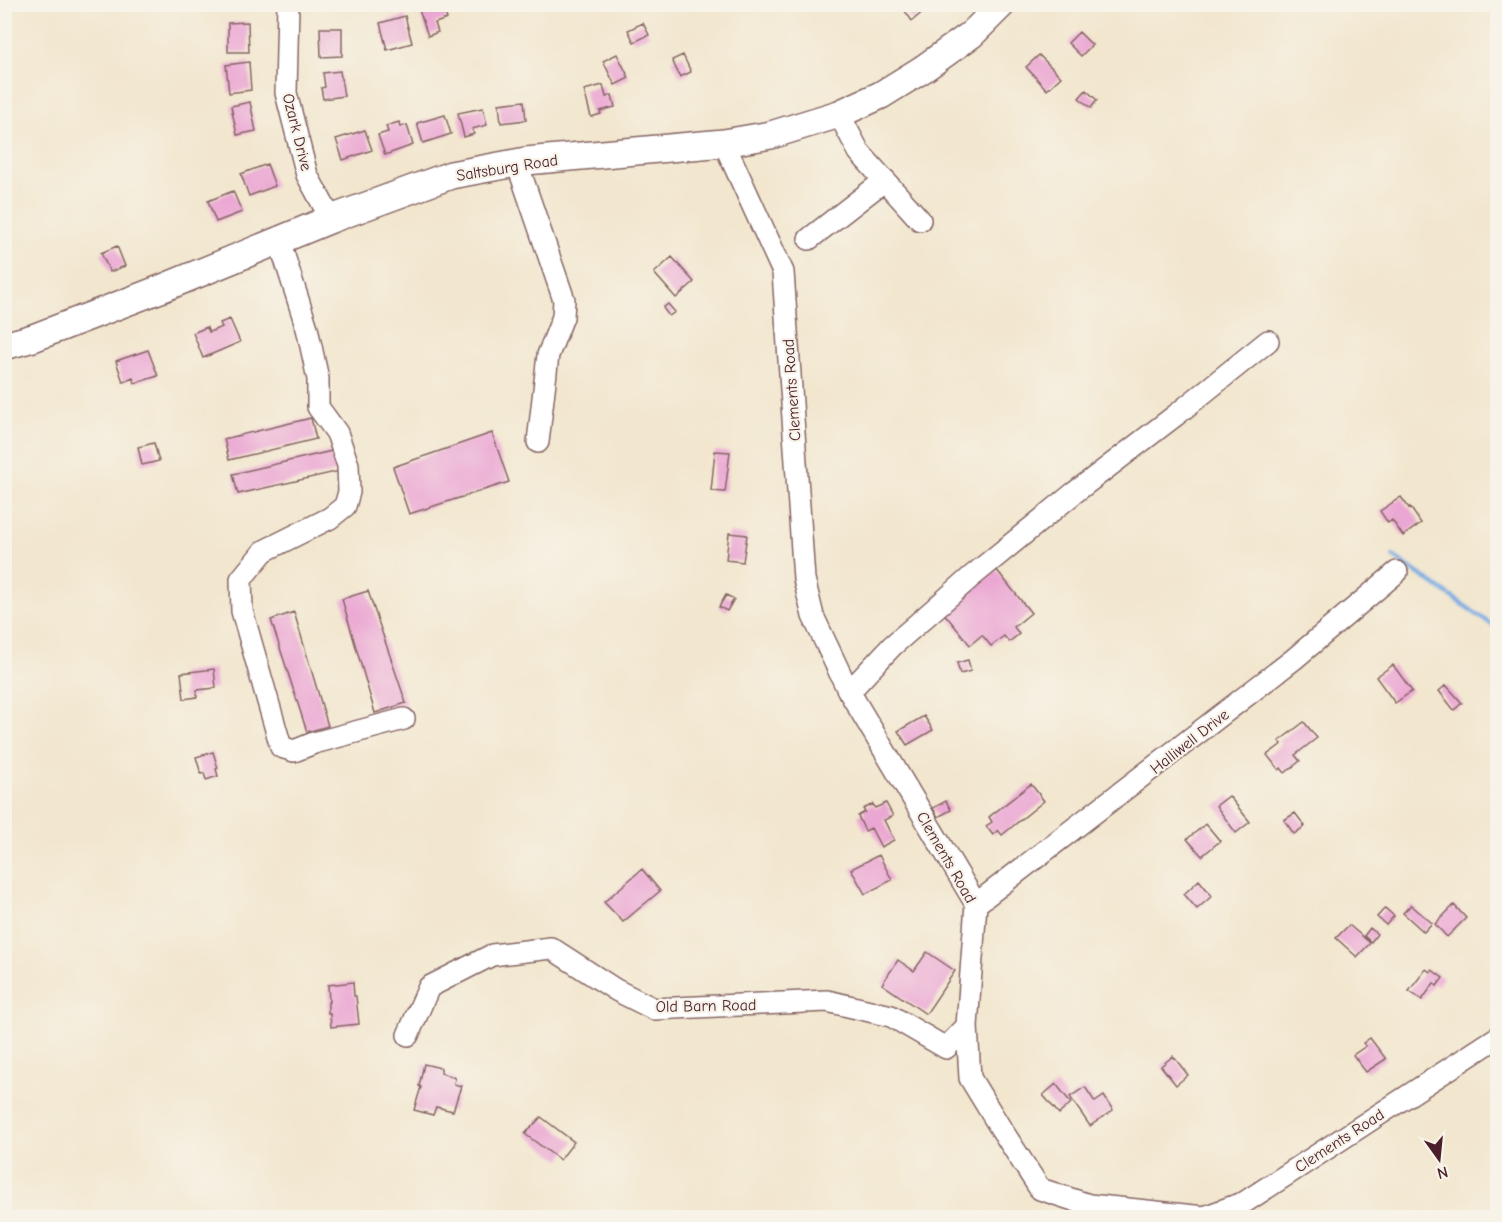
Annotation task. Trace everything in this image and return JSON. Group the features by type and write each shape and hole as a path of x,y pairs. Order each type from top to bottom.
{"main road":[{"name":"Saltsburg Road","path":"4,346 33,338 152,293 331,219 451,175 517,163 724,143 771,135 839,114 881,95 923,69 972,34 1002,4"}],"street":[{"name":"Ozark Drive","path":"288,4 286,93 308,175 331,219"},
{"path":"839,114 859,152 920,220"},
{"name":"Clements Road","path":"724,143 783,272 804,579 813,616 849,692 976,904 967,1026 970,1078 1040,1189 1089,1205 1204,1217 1245,1202 1497,1037"},
{"path":"517,163 564,300 563,317 548,355 538,442"},
{"path":"809,239 885,180"},
{"path":"279,240 307,328 318,379 318,407 337,433 348,465 349,492 345,506 330,518 264,551 241,579 242,611 281,747 294,751 314,743 404,719"},
{"path":"849,692 892,646 971,577 1268,341"},
{"name":"Halliwell Drive","path":"976,904 1294,659 1397,572"},
{"name":"Old Barn Road","path":"408,1035 429,987 492,955 551,948 616,990 654,1009 827,1001 891,1016 946,1048 967,1026"}],"building":[{"path":"231,4 249,4 249,8 231,8"},
{"path":"442,4 447,19 435,23 438,32 428,36 419,10"},
{"path":"458,4 486,4 487,5 461,14"},
{"path":"900,4 938,4 928,13 925,10 912,21"},
{"path":"405,16 412,43 387,50 380,23"},
{"path":"248,22 249,52 228,52 228,23"},
{"path":"643,23 649,35 634,42 628,30"},
{"path":"320,28 342,28 342,56 321,57"},
{"path":"1079,32 1092,45 1081,56 1068,43"},
{"path":"617,54 629,78 615,85 603,61"},
{"path":"683,55 691,72 680,77 672,60"},
{"path":"1039,55 1061,77 1047,90 1026,67"},
{"path":"249,62 251,90 229,93 226,65"},
{"path":"340,71 344,96 323,99 321,88 325,87 323,73"},
{"path":"603,85 606,97 612,95 615,107 600,111 601,114 591,117 584,90"},
{"path":"1086,90 1097,100 1091,108 1079,98"},
{"path":"524,101 526,120 501,123 499,104"},
{"path":"250,102 256,131 237,135 231,106"},
{"path":"483,108 487,125 472,129 474,134 464,137 458,113"},
{"path":"445,115 451,134 423,143 417,123"},
{"path":"399,122 400,127 407,125 413,145 385,155 378,135 388,132 386,126"},
{"path":"365,130 372,150 343,160 336,139"},
{"path":"267,164 275,186 249,196 241,174"},
{"path":"233,191 242,212 216,222 208,201"},
{"path":"117,246 125,266 110,272 101,253"},
{"path":"672,257 694,282 676,298 654,273"},
{"path":"668,304 675,312 669,316 663,308"},
{"path":"230,319 240,342 203,358 193,333 207,327 209,332 222,327 220,323"},
{"path":"148,350 158,376 135,383 133,378 123,382 116,361"},
{"path":"311,418 316,439 229,460 224,439"},
{"path":"492,433 509,482 409,514 393,467"},
{"path":"154,443 159,461 142,465 138,447"},
{"path":"336,450 340,471 238,494 233,474"},
{"path":"715,451 730,452 725,492 711,491"},
{"path":"1401,497 1421,523 1403,536 1392,520 1388,523 1380,511"},
{"path":"729,533 747,535 743,562 726,560"},
{"path":"996,569 1031,613 1014,627 1019,634 1009,642 1004,636 991,646 982,635 970,645 943,612"},
{"path":"368,591 406,703 375,713 342,599"},
{"path":"726,595 734,599 727,611 719,607"},
{"path":"294,612 328,726 307,732 271,620"},
{"path":"968,660 971,671 960,674 957,663"},
{"path":"1393,665 1412,691 1395,703 1376,677"},
{"path":"214,669 216,688 197,690 197,697 184,699 181,673"},
{"path":"1446,685 1462,703 1454,710 1439,691"},
{"path":"924,716 933,730 907,745 898,731"},
{"path":"1304,722 1317,738 1295,755 1300,761 1285,773 1281,768 1279,770 1267,755 1282,744 1279,741"},
{"path":"213,752 218,776 206,780 204,773 201,774 196,757"},
{"path":"1031,784 1044,801 1002,835 998,830 993,835 986,826 992,822 989,817"},
{"path":"1229,796 1250,822 1236,833 1216,806"},
{"path":"946,801 951,810 938,817 933,808"},
{"path":"886,803 893,816 884,820 894,840 881,847 871,828 865,831 858,816 865,812 863,809 873,804 875,808"},
{"path":"1295,813 1305,826 1294,834 1284,820"},
{"path":"1206,824 1220,841 1202,856 1187,839"},
{"path":"879,855 892,880 865,894 851,869"},
{"path":"642,869 660,891 623,922 604,902"},
{"path":"1199,880 1212,896 1197,909 1184,894"},
{"path":"1411,905 1432,923 1424,932 1403,913"},
{"path":"1454,905 1466,918 1447,937 1435,924"},
{"path":"1385,908 1394,916 1386,925 1377,917"},
{"path":"1349,925 1370,943 1357,957 1336,938"},
{"path":"1370,928 1377,934 1371,942 1364,936"},
{"path":"927,952 955,971 926,1014 882,984 898,960 914,971"},
{"path":"1426,969 1430,972 1432,970 1443,978 1437,986 1434,983 1422,1000 1409,991"},
{"path":"353,982 359,1024 331,1027 330,1013 328,1013 328,985"},
{"path":"1370,1038 1386,1059 1366,1072 1353,1055 1366,1046 1363,1043"},
{"path":"1173,1056 1188,1075 1176,1085 1161,1066"},
{"path":"424,1064 441,1068 441,1073 455,1078 454,1084 461,1086 453,1111 436,1107 433,1115 414,1110 421,1087 419,1086"},
{"path":"1056,1084 1071,1103 1059,1114 1043,1095"},
{"path":"1085,1087 1095,1102 1104,1096 1113,1110 1090,1126 1070,1097"},
{"path":"541,1117 574,1142 560,1160 525,1134"}],"waterway":[{"path":"1393,556 1498,629"}]}
